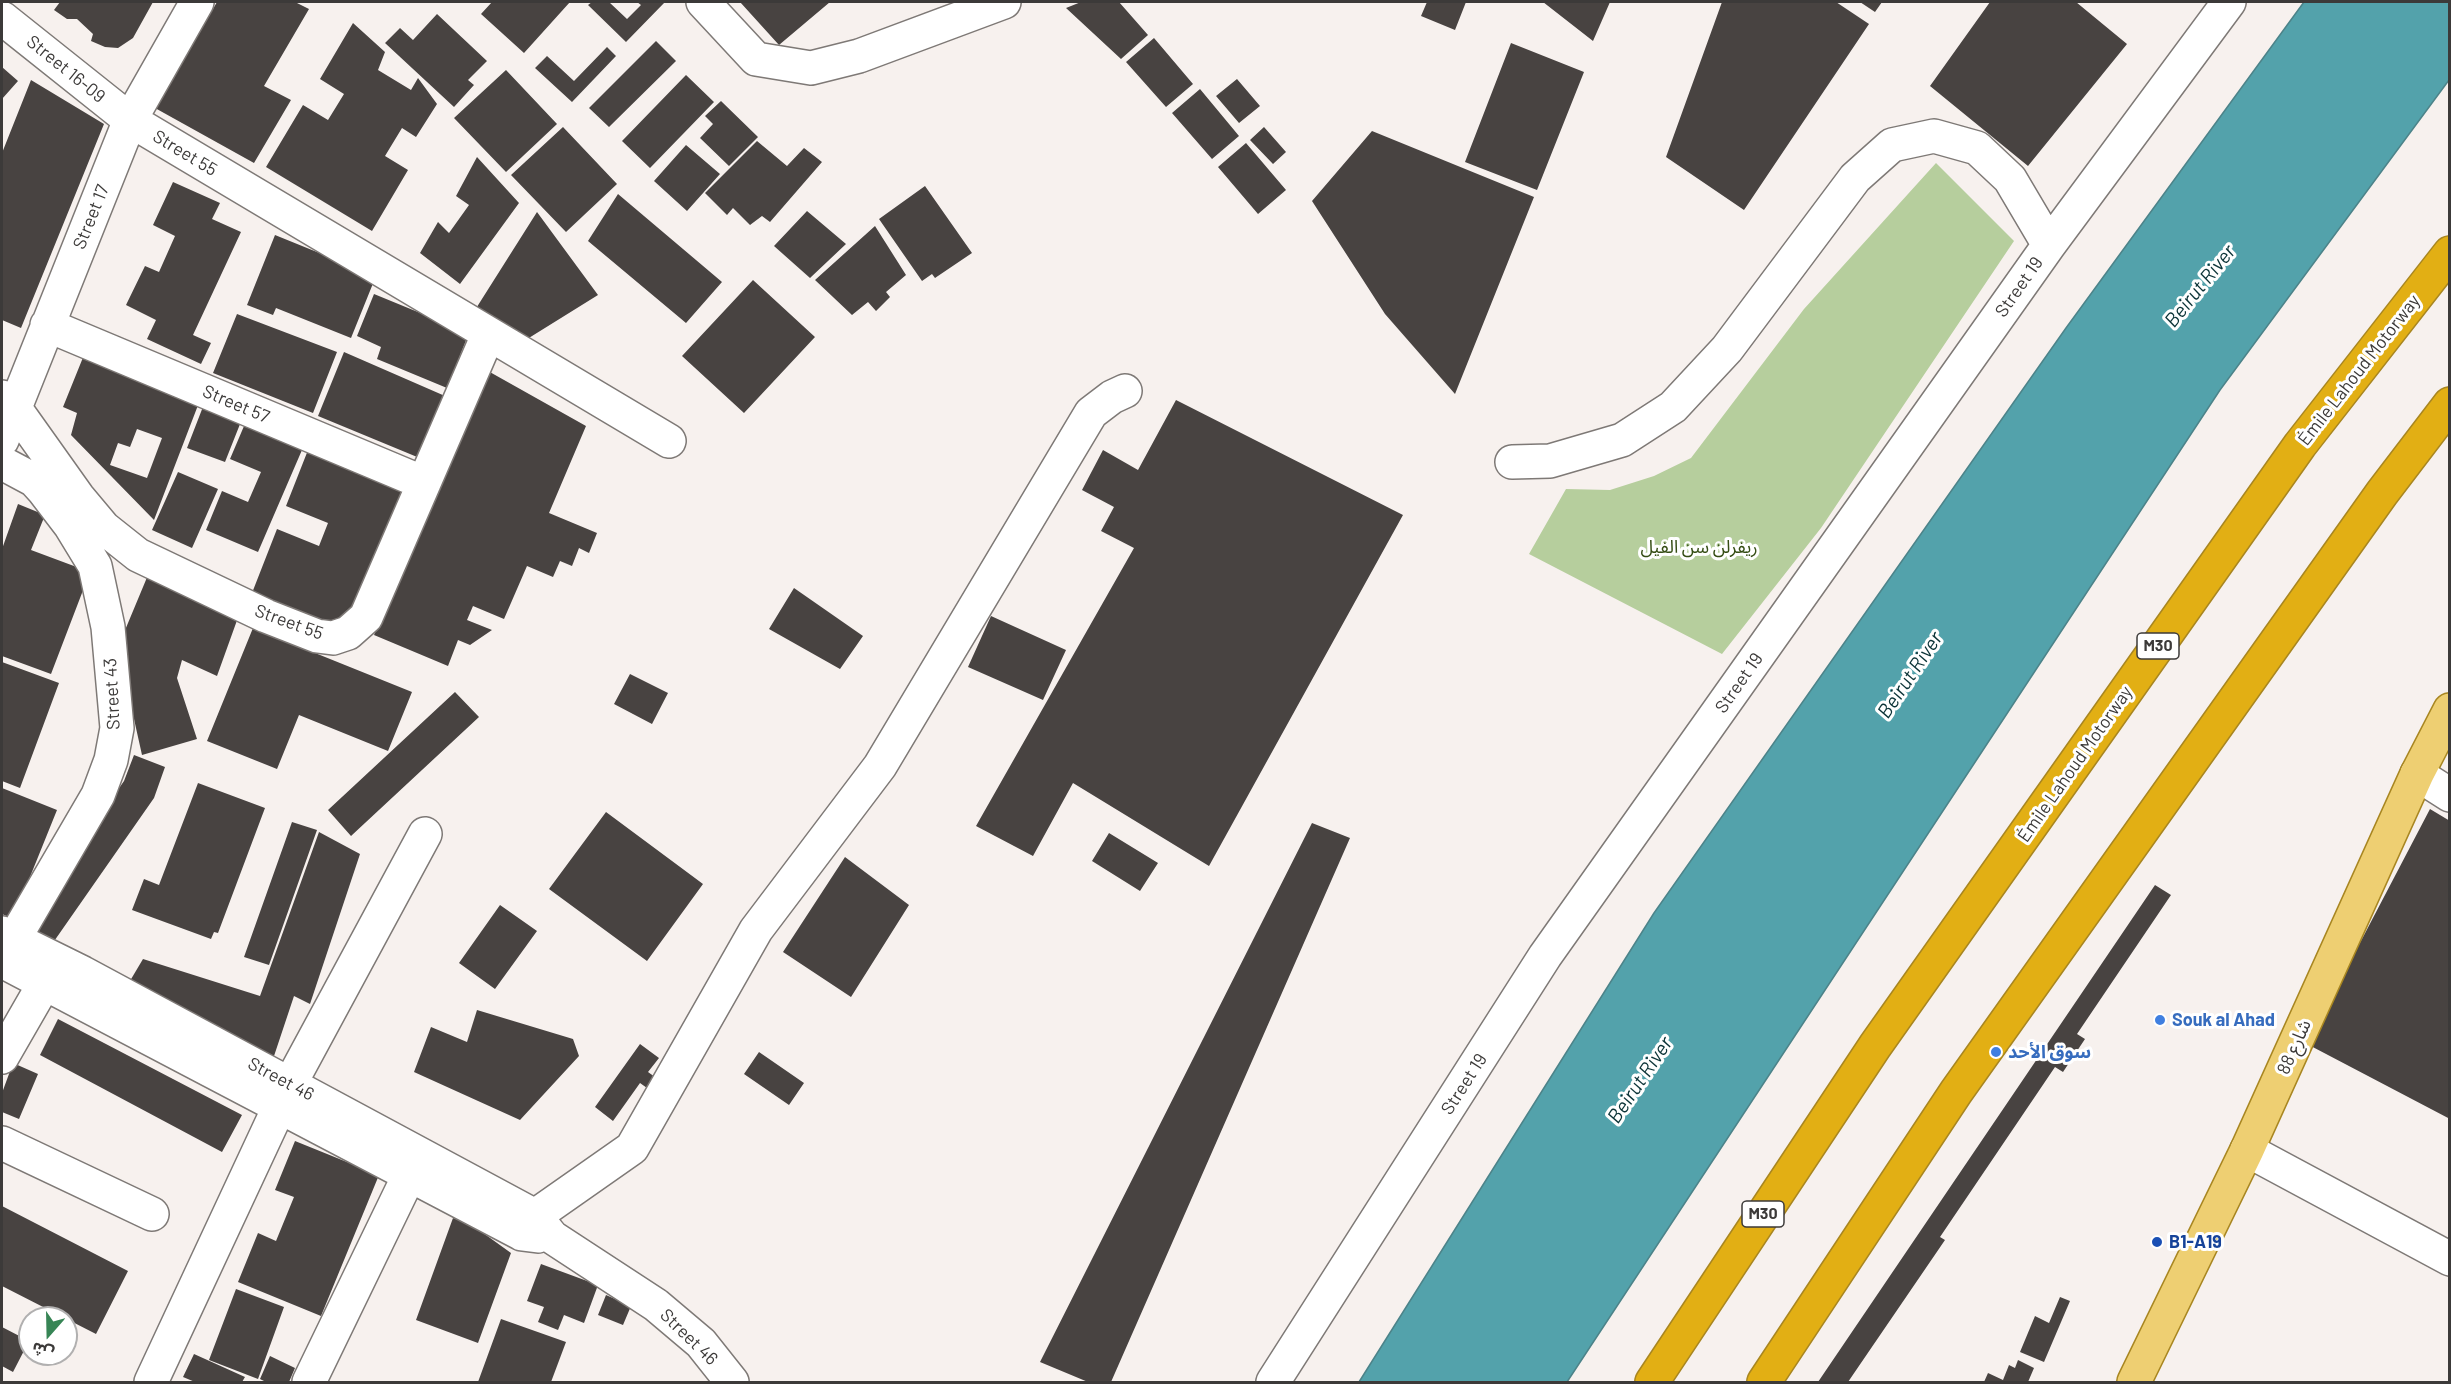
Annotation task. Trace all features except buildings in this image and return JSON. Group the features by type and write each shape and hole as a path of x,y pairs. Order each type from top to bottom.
{"highway":[{"name":"Émile Lahoud Motorway","path":"1652,1383 1875,1046 2300,445 2450,253"},
{"path":"1764,1383 1956,1092 2369,513 2450,404"}],"main road":[{"name":"شارع 88","path":"2134,1383 2247,1150 2417,774 2450,710"}],"street":[{"name":"Street 17","path":"2,440 8,402 47,325 130,120 197,2"},
{"path":"703,2 756,59 811,68 860,56 1004,2"},
{"name":"Street 19","path":"1273,1383 1545,956 2049,245 2229,2"},
{"name":"Street 16-09","path":"2,18 130,120"},
{"name":"Street 55","path":"130,120 669,441"},
{"path":"1512,462 1550,461 1622,440 1673,407 1727,350 1855,178 1892,145 1934,136 1977,148 2010,179 2049,245"},
{"name":"Street 57","path":"47,325 424,483"},
{"name":"Street 55","path":"8,402 78,497 104,528 138,555 266,616 317,636 333,638 348,633 366,617 488,334"},
{"path":"536,1229 632,1149 756,930 880,766 1091,413 1112,397 1125,391"},
{"name":"Street 43","path":"2,463 34,480 44,491 70,525 95,566 108,627 117,728 111,760 98,795 6,945"},
{"path":"2417,774 2450,795"},
{"path":"151,1383 285,1095 425,834"},
{"name":"Street 46","path":"6,945 51,972 536,1229 656,1305 701,1343 732,1383"},
{"path":"2,1057 51,972"},
{"path":"2,1143 152,1214"},
{"path":"2247,1150 2450,1259"},
{"path":"309,1383 414,1164"}],"green space":[{"name":"ريفرلن سن الفيل","path":"1936,163 2014,241 1821,528 1722,654 1529,554 1566,489 1610,490 1654,476 1691,458 1804,309"}],"water":[{"name":"Beirut River","path":"2304,2 2449,2 2449,80 2220,390 1567,1382 1359,1382 1654,913 2066,328"}],"place":[{"name":"Souk al Ahad","path":"2160,1020"},
{"name":"سوق الأحد","path":"1996,1052"},
{"name":"B1-A19","path":"2157,1242"}]}
